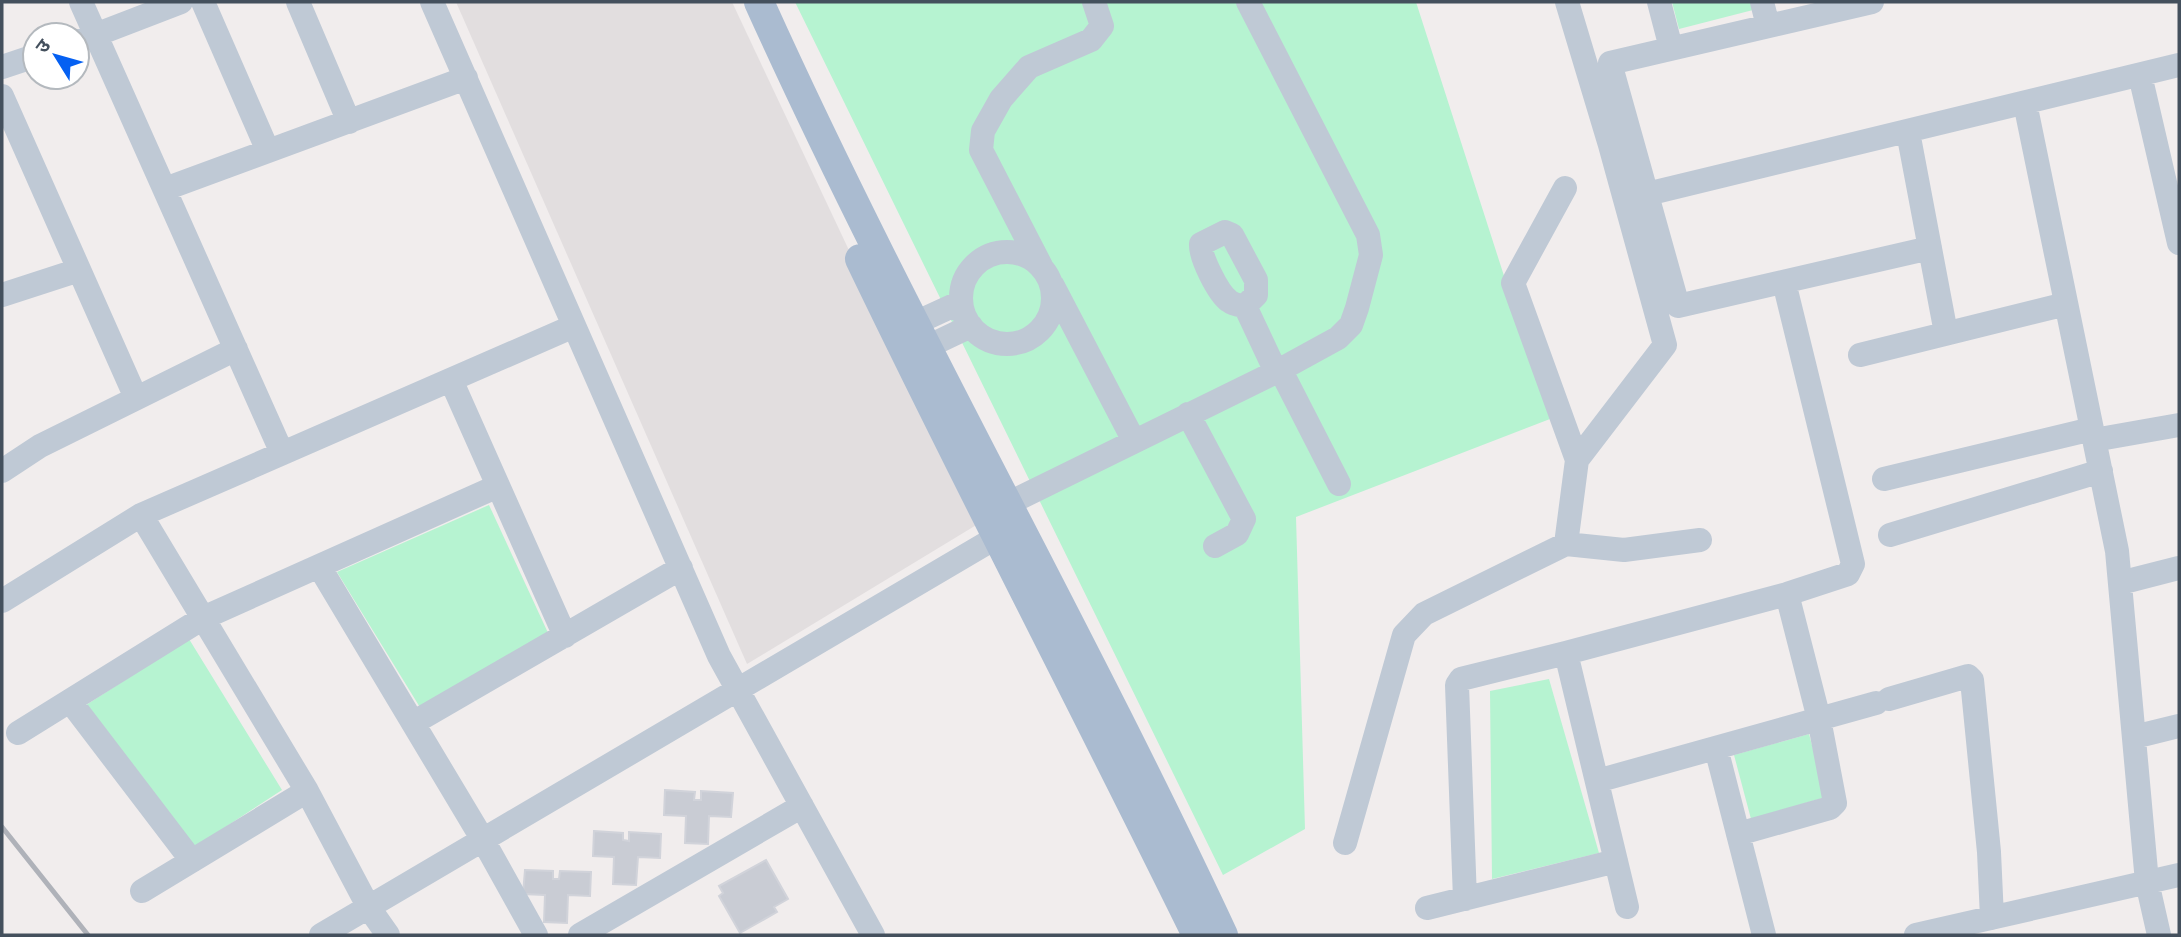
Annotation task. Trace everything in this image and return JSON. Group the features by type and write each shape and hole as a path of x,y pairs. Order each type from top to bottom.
{"main road":[{"path":"738,2 1002,521 1198,935"},
{"path":"759,2 910,340"},
{"path":"1002,521 1177,838 1223,935"}],"street":[{"path":"81,2 84,21"},
{"path":"91,36 181,2"},
{"path":"203,2 268,151"},
{"path":"298,2 349,121"},
{"path":"432,2 719,656 873,935"},
{"path":"1094,2 1102,26 1091,40 1029,67 1001,99 983,131 981,150 1134,441"},
{"path":"321,935 738,690 1002,521 1134,441 1338,338 1351,325 1371,255 1368,235 1248,2"},
{"path":"1567,2 1665,345 1577,460"},
{"path":"1659,2 1671,48"},
{"path":"1762,2 1768,26"},
{"path":"1872,2 1610,62 1678,306 1930,248"},
{"path":"91,46 165,189 282,453"},
{"path":"2,67 21,61"},
{"path":"1647,194 2179,65"},
{"path":"2140,75 2179,243"},
{"path":"165,189 466,78"},
{"path":"2,96 136,398"},
{"path":"2025,103 2117,551 2147,882 2159,935"},
{"path":"1908,132 1946,333"},
{"path":"1565,188 1513,283 1577,460 1566,544"},
{"path":"1013,251 1028,256 1045,273 1053,295 1051,311 1044,325 1033,336 1020,342 1005,344 978,334 962,310 961,302 964,281 971,268 982,258 997,252 1013,251"},
{"path":"2,295 79,270"},
{"path":"1465,899 1458,682 1465,676 1566,653 1787,594 1848,574 1853,564 1784,282"},
{"path":"910,340 961,302"},
{"path":"1860,355 2066,304"},
{"path":"1245,306 1339,484"},
{"path":"2,601 141,515 574,326"},
{"path":"910,340 971,326"},
{"path":"5,461 236,349"},
{"path":"451,380 565,636"},
{"path":"1188,414 1244,519 1237,534 1215,546"},
{"path":"1884,479 2093,434 2179,425"},
{"path":"1890,536 2101,471"},
{"path":"18,733 203,618 498,486"},
{"path":"141,515 307,791 369,908 388,935"},
{"path":"1345,843 1404,635 1424,614 1566,544 1624,550 1700,540"},
{"path":"319,566 484,840 536,935"},
{"path":"413,723 681,568"},
{"path":"2120,583 2179,568"},
{"path":"1738,834 1833,806 1835,799 1819,719 1787,594"},
{"path":"1566,653 1627,907"},
{"path":"1597,781 1968,676 1972,680 1989,852 1992,918"},
{"path":"71,701 192,861"},
{"path":"2134,737 2179,726"},
{"path":"1716,748 1764,935"},
{"path":"142,891 307,791"},
{"path":"580,935 802,806"},
{"path":"1427,908 1616,861"},
{"path":"1916,935 2179,875"}],"shaded area":[{"path":"456,2 732,2 978,524 747,664"}],"green space":[{"path":"795,2 1416,2 1550,419 1296,517 1305,829 1223,875"},
{"path":"1672,2 1751,2 1753,10 1679,29"},
{"path":"489,505 549,635 421,709 337,572"},
{"path":"189,639 282,790 195,847 86,705"},
{"path":"1549,679 1599,853 1492,879 1490,691"},
{"path":"1809,734 1826,797 1751,819 1734,755"}],"building":[{"path":"665,790 695,792 694,800 701,800 701,791 733,793 731,817 709,816 708,844 685,843 686,816 664,815"},
{"path":"594,831 623,833 623,840 629,841 629,832 661,834 660,858 638,857 636,885 613,884 614,857 593,856"},
{"path":"766,860 788,899 774,907 777,912 740,933 719,896 723,893 719,886"},
{"path":"525,870 553,871 553,879 559,879 560,871 591,872 590,896 568,895 567,923 544,922 545,895 523,894"}],"railway":[{"path":"2,827 88,935"}]}
